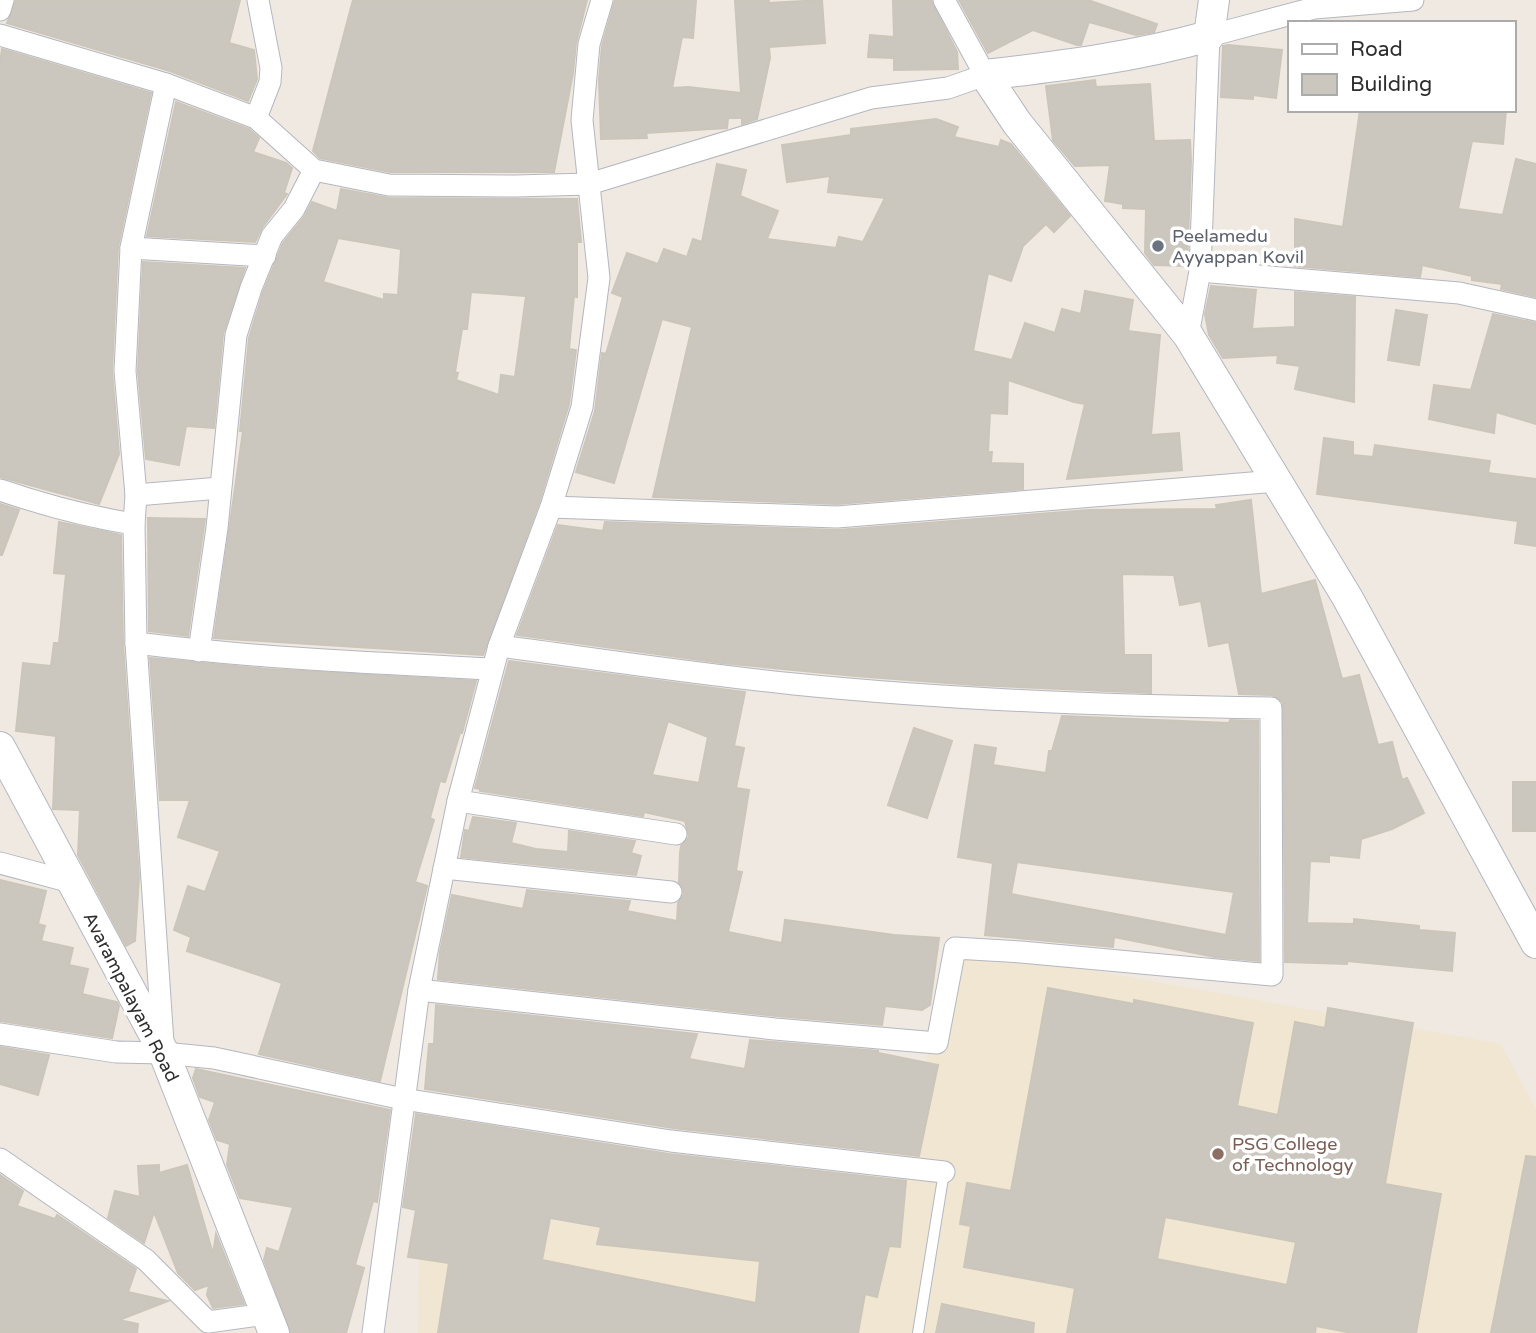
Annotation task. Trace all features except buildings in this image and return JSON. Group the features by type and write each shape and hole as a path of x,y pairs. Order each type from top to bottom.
{"street":[{"path":"0,10 3,0"},
{"path":"256,118 270,82 271,68 258,0"},
{"path":"373,1333 419,990 458,801 499,646 551,507 582,407 599,278 582,120 589,44 602,0"},
{"path":"944,0 985,75 1017,123 1188,335 1347,597 1536,943"},
{"path":"1188,335 1200,271 1209,36 1214,0"},
{"path":"0,35 166,84 256,118 314,170 389,185 516,186 589,184 871,99 948,88 985,75 1090,63 1158,51 1314,8 1413,0"},
{"path":"164,1053 136,643 136,495 125,371 131,248 166,84"},
{"path":"199,651 217,528 236,335 272,236 294,209 314,170"},
{"path":"131,248 265,256"},
{"path":"1200,271 1459,293 1536,310"},
{"path":"551,507 837,517 1277,481"},
{"path":"136,495 220,488"},
{"path":"0,490 43,505 134,524"},
{"path":"136,643 199,651 329,661 492,669"},
{"path":"419,990 775,1029 937,1043 955,948 1272,975 1271,708 985,700 794,684 499,646"},
{"name":"Avarampalayam Road","path":"0,747 164,1053 270,1323"},
{"path":"458,801 676,834"},
{"path":"0,863 71,882"},
{"path":"444,869 671,892"},
{"path":"0,1034 116,1052 214,1058 403,1099 671,1141 944,1172"},
{"path":"0,1159 146,1260 208,1322 270,1323"}],"lane":[{"path":"918,1333 944,1172"}],"shaded area":[{"name":"PSG College of Technology","path":"957,946 1501,1044 1536,1109 1536,1333 418,1333 420,1200 870,1270"}],"place":[{"name":"Peelamedu Ayyappan Kovil","path":"1158,246"},
{"name":"PSG College of Technology","path":"1218,1154"}]}
